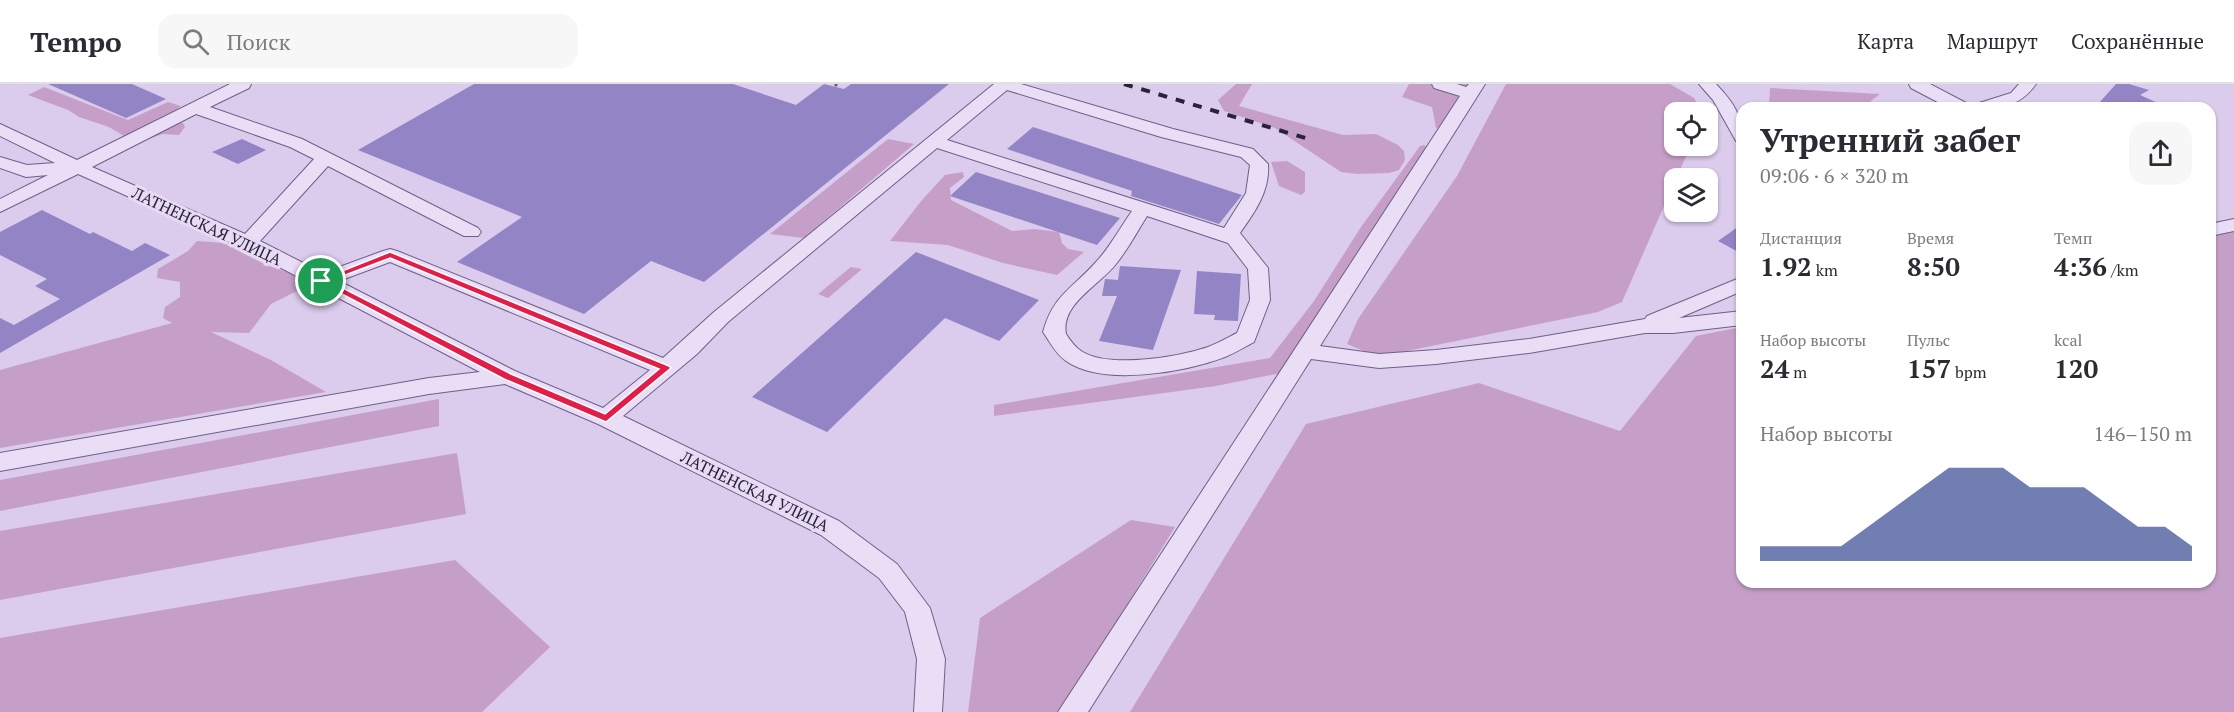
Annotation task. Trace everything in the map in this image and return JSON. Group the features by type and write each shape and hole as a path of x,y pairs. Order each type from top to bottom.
{"street":[{"path":"0,206 243,84"},
{"path":"606,418 666,368 721,317 1003,84 1167,133 1247,153 1260,164 1262,176 1247,210 1228,237"},
{"path":"1072,712 1474,89 1440,84"},
{"path":"1707,84 1720,98 1736,126"},
{"path":"1917,84 1951,102"},
{"path":"2001,102 2017,97 2028,84"},
{"path":"195,108 296,143 471,232"},
{"name":"ЛАТНЕНСКАЯ УЛИЦА","path":"0,129 77,167 248,243 507,376 606,418 830,528 888,571 917,608 931,659 928,712"},
{"path":"934,141 1234,238 1258,268 1260,300 1246,337 1217,352 1159,366 1107,367 1077,359 1068,351 1054,332 1058,313 1075,291 1104,266 1143,209"},
{"path":"248,243 326,158"},
{"path":"0,162 26,171 77,167"},
{"path":"2216,229 2234,225"},
{"path":"321,281 390,255 666,368"},
{"path":"1645,326 1736,286"},
{"path":"1305,351 1379,361 1425,358 1529,346 1645,326 1673,326 1736,319"},
{"path":"0,462 417,388 507,376"}],"shaded area":[{"path":"1236,84 1252,84 1239,106 1343,135 1376,134 1398,145 1404,151 1405,160 1399,170 1389,173 1341,172 1275,128 1224,111 1218,100"},
{"path":"1409,84 1474,84 1444,131 1436,128 1432,107 1402,97"},
{"path":"1506,84 1670,84 1694,98 1696,102 1664,102 1664,156 1686,156 1681,168 1664,168 1664,206 1622,302 1598,312 1402,352 1371,354 1347,344 1358,319 1457,176"},
{"path":"44,87 128,120 168,102 181,106 176,110 173,121 183,123 185,127 179,135 163,134 142,141 124,136 109,127 28,95"},
{"path":"1770,88 1880,94 1870,102 1769,102"},
{"path":"888,139 914,144 804,238 770,234"},
{"path":"1424,145 1430,149 1286,372 1216,386 994,416 994,405 1270,358 1314,301 1361,227 1420,146"},
{"path":"1287,161 1305,172 1305,192 1301,195 1279,186 1271,162"},
{"path":"963,172 964,177 950,188 951,200 1012,231 1034,229 1059,232 1062,243 1068,249 1084,252 1057,275 1003,263 948,245 890,241 945,175"},
{"path":"2234,231 2234,712 1130,712 1306,424 1479,383 1620,431 1696,336 1736,328 1736,588 2216,588 2216,235"},
{"path":"197,241 223,243 311,284 271,304 249,333 211,332 271,360 326,392 0,448 0,370 172,323 163,318 165,307 180,297 180,282 157,278 158,269 188,251"},
{"path":"851,267 862,269 828,298 818,294"},
{"path":"439,399 439,426 0,511 0,480"},
{"path":"457,453 466,514 0,600 0,531"},
{"path":"1131,520 1175,527 1061,712 968,712 980,618"},
{"path":"455,560 550,647 482,712 0,712 0,638"}],"building":[{"path":"48,84 132,84 166,99 126,118"},
{"path":"474,84 733,84 796,105 824,84 844,89 851,84 949,84 704,282 651,261 584,314 457,262 522,217 358,150"},
{"path":"2116,84 2129,84 2149,90 2140,95 2156,102 2100,102"},
{"path":"1033,127 1242,195 1219,224 1131,196 1132,191 1007,149"},
{"path":"242,139 266,150 238,164 212,152"},
{"path":"976,172 1120,218 1097,245 950,196"},
{"path":"42,210 90,234 93,232 132,251 145,243 170,255 0,353 0,318 14,325 60,299 35,286 47,279 0,255 0,232"},
{"path":"1736,228 1736,251 1718,241"},
{"path":"916,252 1039,300 999,341 945,318 827,432 752,397"},
{"path":"1120,266 1181,270 1153,350 1099,341 1117,296 1102,296 1105,279 1118,280"},
{"path":"1197,271 1241,274 1238,321 1214,320 1215,315 1194,314"}],"railway":[{"path":"1124,84 1312,140"}],"route":[{"path":"390,255 666,368 606,418 507,376 321,281 390,255"}]}
